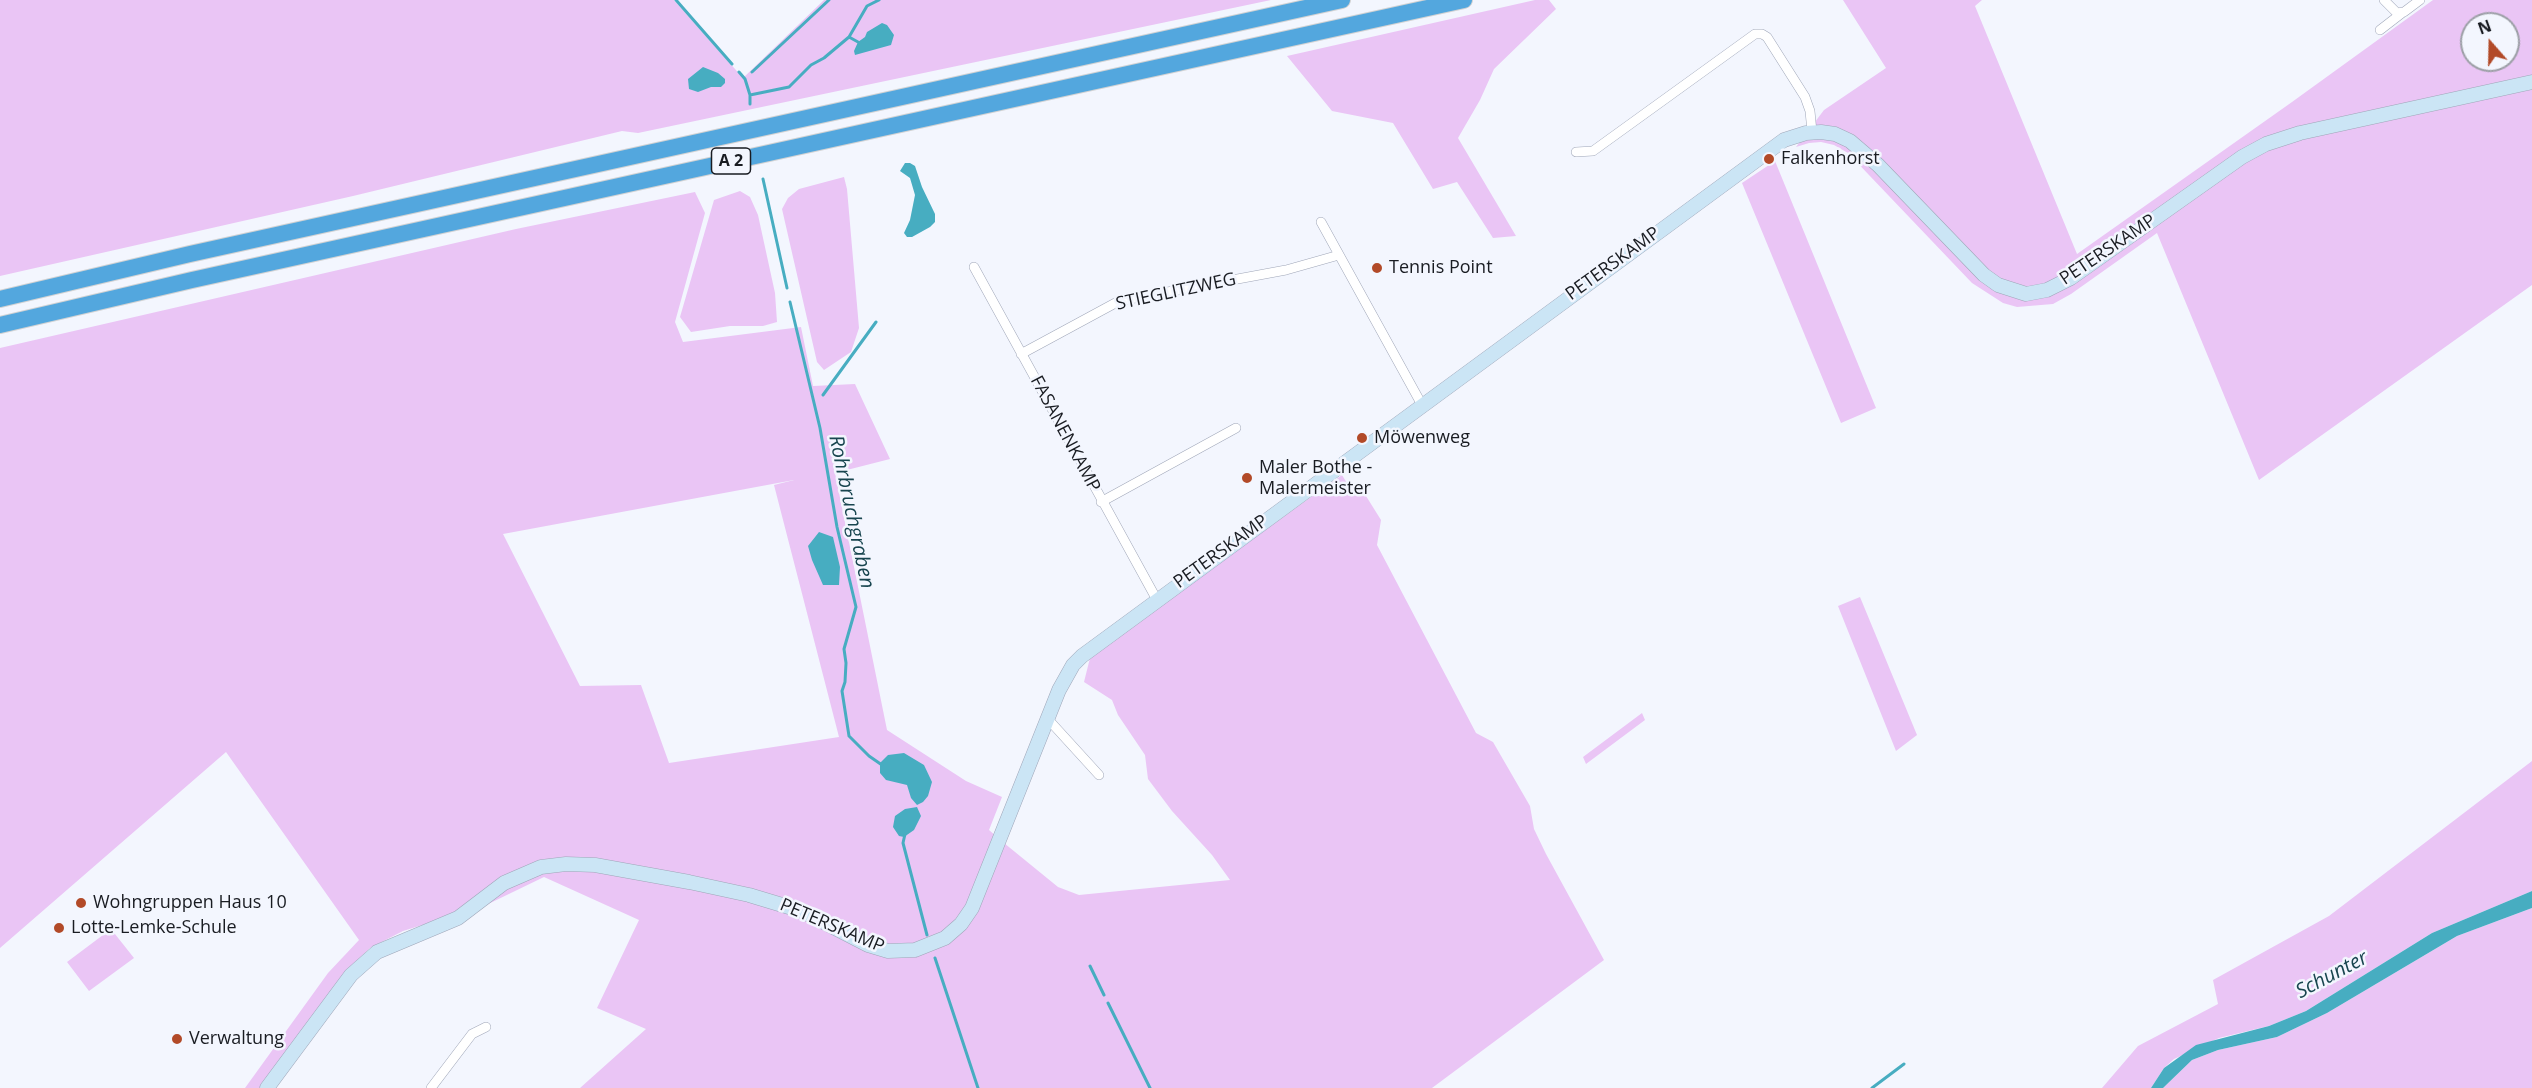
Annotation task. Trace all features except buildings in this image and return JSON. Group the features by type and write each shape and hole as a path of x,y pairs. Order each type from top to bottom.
{"highway":[{"name":"A 2","path":"0,299 190,254 1342,0"},
{"name":"A 2","path":"0,325 192,280 1464,0"}],"street":[{"path":"2384,0 2394,12 2404,12"},
{"path":"2380,30 2420,0"},
{"path":"1576,152 1593,151 1755,34 1767,37 1805,97 1810,111 1812,132"},
{"name":"PETERSKAMP","path":"267,1088 332,998 371,956 385,947 458,918 504,883 541,867 583,864 689,882 782,904 819,919 878,949 898,952 921,948 953,932 972,908 1047,718 1073,665 1091,648 1784,140 1812,132 1836,134 1857,146 1984,275 2007,289 2025,294 2047,290 2071,278 2242,157 2266,144 2300,133 2532,82"},
{"path":"1321,222 1422,405"},
{"name":"STIEGLITZWEG","path":"1021,354 1119,301 1286,270 1340,255"},
{"name":"FASANENKAMP","path":"974,267 1101,502 1157,600"},
{"path":"1101,502 1236,428"},
{"path":"1047,718 1099,775"},
{"path":"431,1088 472,1034 486,1027"}],"shaded area":[{"path":"0,0 674,0 743,78 824,0 1271,0 638,133 622,131 353,196 0,276"},
{"path":"1535,0 1549,0 1556,9 1494,69 1480,100 1458,138 1516,236 1493,238 1457,182 1433,189 1393,123 1332,111 1287,56"},
{"path":"1843,0 1982,0 1975,6 2077,254 2433,0 2532,0 2532,285 2259,480 2157,233 2071,294 2053,304 2017,307 2003,303 1972,283 1848,153 1834,145 1821,142 1796,147 1824,110 1886,68"},
{"path":"1775,161 1876,408 1841,423 1742,183"},
{"path":"844,177 859,328 851,352 824,370 817,362 782,209 788,198 799,189"},
{"path":"740,191 750,197 758,215 775,293 777,322 763,326 730,326 691,332 680,317 714,200"},
{"path":"695,192 705,213 675,322 683,342 801,327 813,386 855,384 890,459 835,473 887,730 966,781 1002,797 989,830 1058,887 1079,895 1230,880 1148,779 1145,755 1118,715 1112,700 1084,682 1091,654 1342,475 1353,493 1366,496 1381,520 1377,545 1476,733 1493,742 1530,806 1534,829 1546,854 1604,960 1432,1088 580,1088 646,1029 597,1008 639,920 544,877 451,922 432,922 403,931 370,948 346,971 260,1088 245,1088 328,973 359,940 226,752 0,948 0,348 516,229","holes":["794,480 774,485 839,737 669,763 641,685 580,686 503,534"]},
{"path":"1860,597 1917,735 1896,751 1838,606"},
{"path":"1642,713 1645,720 1586,764 1583,757"},
{"path":"2532,761 2532,891 2432,933 2306,1011 2269,1026 2219,1038 2174,1059 2164,1068 2151,1088 2102,1088 2138,1046 2218,1004 2213,980 2329,916"},
{"path":"2532,908 2532,1088 2163,1088 2192,1060 2218,1050 2277,1037 2327,1013 2457,936"},
{"path":"111,929 134,958 89,991 67,962"}],"water":[{"path":"882,23 887,25 894,35 891,45 855,55 854,51 858,42 865,37 867,32"},
{"path":"703,67 718,73 725,79 725,83 721,87 711,87 698,92 689,89 688,79"},
{"path":"905,163 915,166 935,214 935,222 930,227 912,237 907,237 904,233 910,220 915,195 910,178 900,171"},
{"path":"819,532 833,537 840,567 839,585 823,585 812,560 808,546"},
{"path":"904,753 924,765 932,782 928,796 917,805 911,798 907,785 886,780 880,773 880,763 888,755"},
{"path":"917,807 921,816 914,830 904,837 899,836 893,827 895,816 905,809"},
{"path":"2532,891 2532,908 2457,936 2327,1013 2277,1037 2218,1050 2192,1060 2163,1088 2151,1088 2164,1068 2196,1045 2269,1026 2306,1011 2432,933"}],"waterway":[{"path":"676,0 732,64"},
{"path":"752,72 829,0"},
{"name":"Rohrbruchgraben","path":"750,104 750,95 789,87 811,65 824,58 849,37 867,6 879,0"},
{"path":"849,37 858,42"},
{"path":"739,72 745,79 750,95"},
{"name":"Rohrbruchgraben","path":"763,179 787,288"},
{"name":"Rohrbruchgraben","path":"790,302 820,428 837,527 856,607 844,649 846,663 842,691 849,736 869,756 882,765"},
{"path":"823,395 876,322"},
{"name":"Rohrbruchgraben","path":"905,834 903,843 927,935"},
{"name":"Rohrbruchgraben","path":"935,958 978,1088"},
{"path":"1090,966 1104,995"},
{"path":"1108,1003 1150,1088"},
{"path":"1872,1088 1904,1064"}],"place":[{"name":"Falkenhorst","path":"1769,159"},
{"name":"Tennis Point","path":"1377,268"},
{"name":"Möwenweg","path":"1362,438"},
{"name":"Maler Bothe - Malermeister","path":"1247,478"},
{"name":"Wohngruppen Haus 10","path":"81,903"},
{"name":"Lotte-Lemke-Schule","path":"59,928"},
{"name":"Verwaltung","path":"177,1039"}],"water label":[{"name":"Schunter","path":"2332,975"}]}
